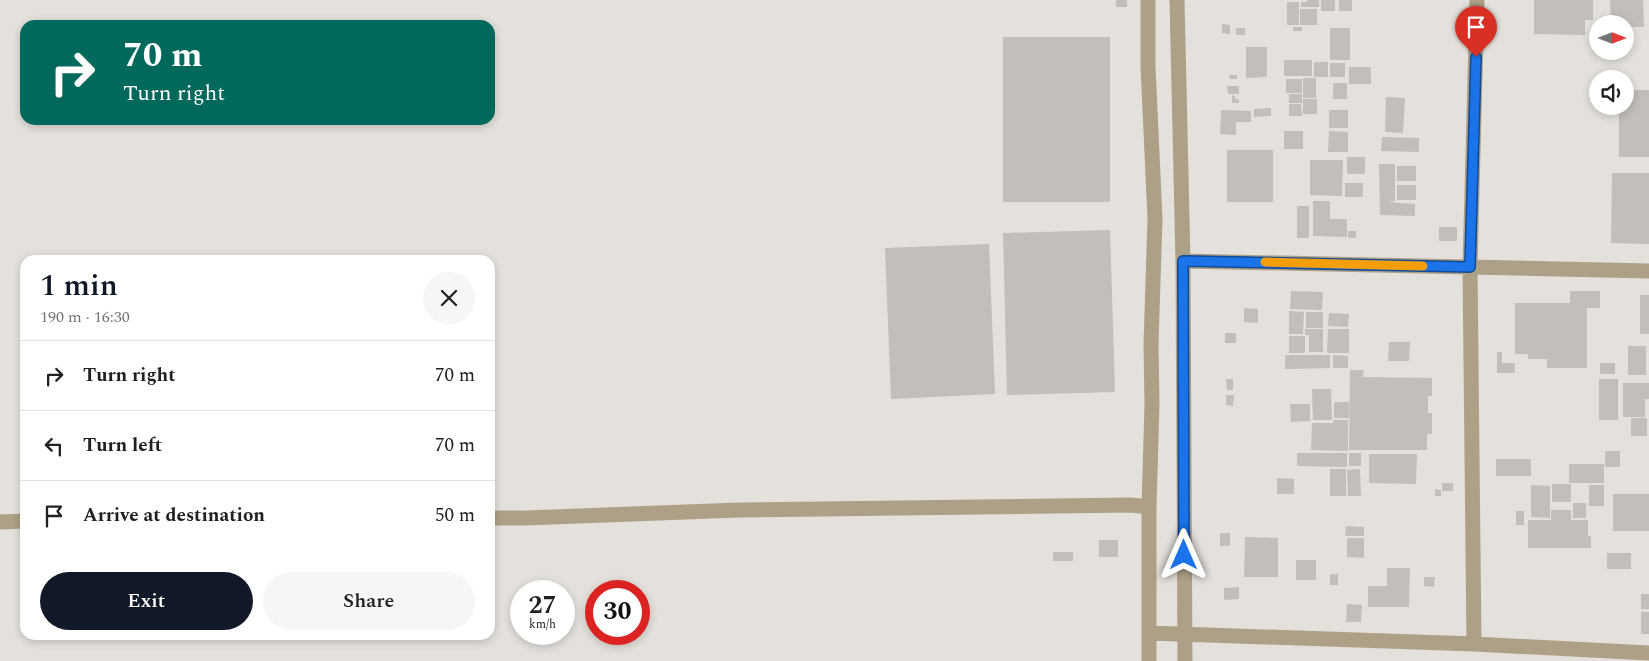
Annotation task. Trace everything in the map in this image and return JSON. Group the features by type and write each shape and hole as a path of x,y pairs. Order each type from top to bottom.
{"street":[{"path":"1148,0 1148,66 1155,219 1151,345 1149,661"},
{"path":"1178,0 1183,261 1185,661"},
{"path":"1474,644 1470,267 1478,0"},
{"path":"1183,261 1649,271"},
{"path":"495,518 739,510 1131,505 1149,507"},
{"path":"0,522 20,521"},
{"path":"1149,633 1474,644 1649,653"}],"building":[{"path":"1116,0 1127,0 1127,7 1116,7"},
{"path":"1307,0 1319,0 1319,7 1301,7 1301,2 1307,2"},
{"path":"1321,0 1335,0 1335,11 1321,11"},
{"path":"1339,0 1352,0 1352,11 1339,11"},
{"path":"1534,0 1593,0 1593,15 1589,15 1589,20 1585,20 1585,35 1534,34"},
{"path":"1610,0 1643,0 1644,27 1634,27 1634,15 1611,15"},
{"path":"1287,2 1299,2 1299,25 1287,25"},
{"path":"1300,9 1317,9 1317,25 1300,25"},
{"path":"1222,24 1230,25 1230,34 1222,33"},
{"path":"1293,27 1302,27 1302,31 1293,31"},
{"path":"1236,28 1245,28 1245,35 1236,35"},
{"path":"1330,28 1350,28 1350,60 1330,60"},
{"path":"1003,37 1110,37 1110,202 1003,202"},
{"path":"1246,47 1267,47 1267,77 1246,78"},
{"path":"1284,60 1312,60 1312,76 1284,76"},
{"path":"1314,62 1328,62 1328,77 1314,77"},
{"path":"1330,63 1345,63 1345,77 1330,77"},
{"path":"1349,67 1371,67 1371,84 1349,84"},
{"path":"1229,75 1237,75 1237,79 1230,79"},
{"path":"1303,78 1316,78 1316,98 1303,98"},
{"path":"1286,79 1302,79 1302,93 1286,93"},
{"path":"1333,83 1347,83 1347,99 1333,99"},
{"path":"1227,86 1239,86 1239,94 1228,94"},
{"path":"1634,90 1649,90 1649,157 1619,157 1619,115 1634,115"},
{"path":"1289,94 1302,94 1302,103 1289,103"},
{"path":"1232,95 1235,96 1235,99 1239,99 1239,103 1232,103"},
{"path":"1386,97 1405,98 1403,133 1385,132"},
{"path":"1303,99 1317,99 1317,114 1303,114"},
{"path":"1289,104 1301,104 1302,116 1289,116"},
{"path":"1271,108 1271,116 1254,117 1254,109"},
{"path":"1221,110 1251,111 1251,122 1236,122 1236,135 1220,134"},
{"path":"1329,110 1348,110 1348,128 1329,128"},
{"path":"1284,131 1303,131 1303,149 1284,149"},
{"path":"1329,131 1348,132 1348,152 1328,152"},
{"path":"1382,137 1419,138 1419,152 1381,151"},
{"path":"1227,150 1273,150 1273,202 1227,202"},
{"path":"1347,157 1365,157 1365,174 1347,174"},
{"path":"1310,160 1343,160 1342,196 1310,195"},
{"path":"1379,164 1395,164 1395,201 1387,202 1415,204 1415,216 1380,215"},
{"path":"1397,166 1416,166 1416,181 1397,181"},
{"path":"1612,173 1649,173 1649,244 1611,243"},
{"path":"1345,183 1363,183 1363,197 1345,197"},
{"path":"1397,185 1416,185 1416,200 1397,200"},
{"path":"1313,201 1330,201 1330,219 1347,219 1347,237 1313,236"},
{"path":"1297,206 1309,206 1309,238 1297,238"},
{"path":"1439,227 1457,227 1457,241 1439,241"},
{"path":"1110,230 1115,392 1007,395 1003,233"},
{"path":"1348,231 1356,231 1356,238 1348,238"},
{"path":"989,244 995,394 891,399 885,248"},
{"path":"1291,291 1323,292 1322,310 1290,309"},
{"path":"1570,291 1600,291 1600,308 1587,308 1587,368 1547,368 1547,359 1528,359 1528,354 1515,354 1515,303 1570,303"},
{"path":"1640,295 1649,295 1649,334 1640,334"},
{"path":"1244,308 1258,309 1258,323 1244,322"},
{"path":"1289,311 1304,312 1303,334 1289,334"},
{"path":"1306,312 1323,312 1323,328 1306,328"},
{"path":"1329,313 1349,314 1348,327 1328,326"},
{"path":"1305,329 1323,329 1323,352 1309,352 1309,335 1305,335"},
{"path":"1328,329 1349,329 1349,353 1327,353"},
{"path":"1225,333 1236,333 1236,343 1225,343"},
{"path":"1289,336 1305,336 1305,353 1289,353"},
{"path":"1389,342 1410,342 1409,361 1388,361"},
{"path":"1628,346 1646,346 1646,375 1628,375"},
{"path":"1497,352 1502,352 1502,363 1515,363 1515,373 1497,373"},
{"path":"1285,355 1330,355 1330,368 1285,369"},
{"path":"1333,355 1348,356 1348,368 1333,368"},
{"path":"1600,363 1615,363 1615,374 1600,374"},
{"path":"1350,370 1364,370 1363,377 1432,378 1432,396 1428,396 1428,413 1432,413 1432,434 1427,434 1427,450 1349,450"},
{"path":"1226,379 1233,379 1233,390 1227,390"},
{"path":"1599,379 1618,379 1618,420 1599,420"},
{"path":"1623,383 1649,383 1649,399 1645,399 1645,417 1623,417"},
{"path":"1312,389 1331,389 1332,420 1313,420"},
{"path":"1226,395 1234,395 1233,406 1226,405"},
{"path":"1334,402 1349,402 1349,418 1334,418"},
{"path":"1290,404 1310,404 1310,421 1291,422"},
{"path":"1631,418 1647,418 1647,436 1631,436"},
{"path":"1333,420 1348,420 1348,451 1311,450 1312,423 1333,423"},
{"path":"1605,451 1620,451 1620,467 1605,467"},
{"path":"1297,453 1347,453 1347,467 1297,466"},
{"path":"1349,453 1361,453 1361,466 1349,466"},
{"path":"1369,454 1417,454 1416,484 1369,483"},
{"path":"1496,459 1531,459 1531,476 1496,476"},
{"path":"1569,464 1604,464 1604,483 1569,483"},
{"path":"1330,469 1346,469 1346,496 1330,496"},
{"path":"1360,469 1361,496 1348,496 1347,470"},
{"path":"1277,478 1294,479 1294,494 1277,494"},
{"path":"1442,483 1453,483 1453,491 1442,491"},
{"path":"1552,484 1571,484 1571,502 1552,502"},
{"path":"1531,485 1550,486 1550,518 1531,517"},
{"path":"1589,485 1604,485 1604,506 1589,506"},
{"path":"1435,489 1441,490 1441,496 1435,496"},
{"path":"1613,494 1649,494 1649,531 1613,531"},
{"path":"1573,503 1586,503 1586,518 1573,518"},
{"path":"1551,510 1571,510 1571,520 1588,520 1588,536 1591,536 1591,548 1528,548 1528,520 1551,520"},
{"path":"1516,511 1524,511 1524,525 1516,525"},
{"path":"1346,526 1364,527 1364,536 1345,536"},
{"path":"1220,533 1230,533 1230,546 1220,546"},
{"path":"1245,537 1278,538 1278,577 1244,577"},
{"path":"1347,538 1364,538 1364,558 1347,557"},
{"path":"1099,540 1118,540 1118,557 1099,557"},
{"path":"1053,552 1073,552 1073,561 1053,561"},
{"path":"1607,553 1631,553 1631,569 1607,569"},
{"path":"1296,560 1316,560 1316,580 1296,580"},
{"path":"1387,568 1410,568 1409,607 1368,607 1368,586 1387,586"},
{"path":"1330,574 1338,574 1338,585 1330,585"},
{"path":"1424,577 1435,577 1434,587 1424,586"},
{"path":"1239,587 1239,599 1224,600 1224,588"},
{"path":"1641,594 1649,594 1649,609 1641,609"},
{"path":"1347,604 1362,605 1361,622 1346,622"},
{"path":"1641,612 1649,612 1649,634 1641,634"}],"slow traffic":[{"path":"1265,262 1423,266"}],"route":[{"path":"1184,555 1183,261 1470,267 1476,57"}]}
